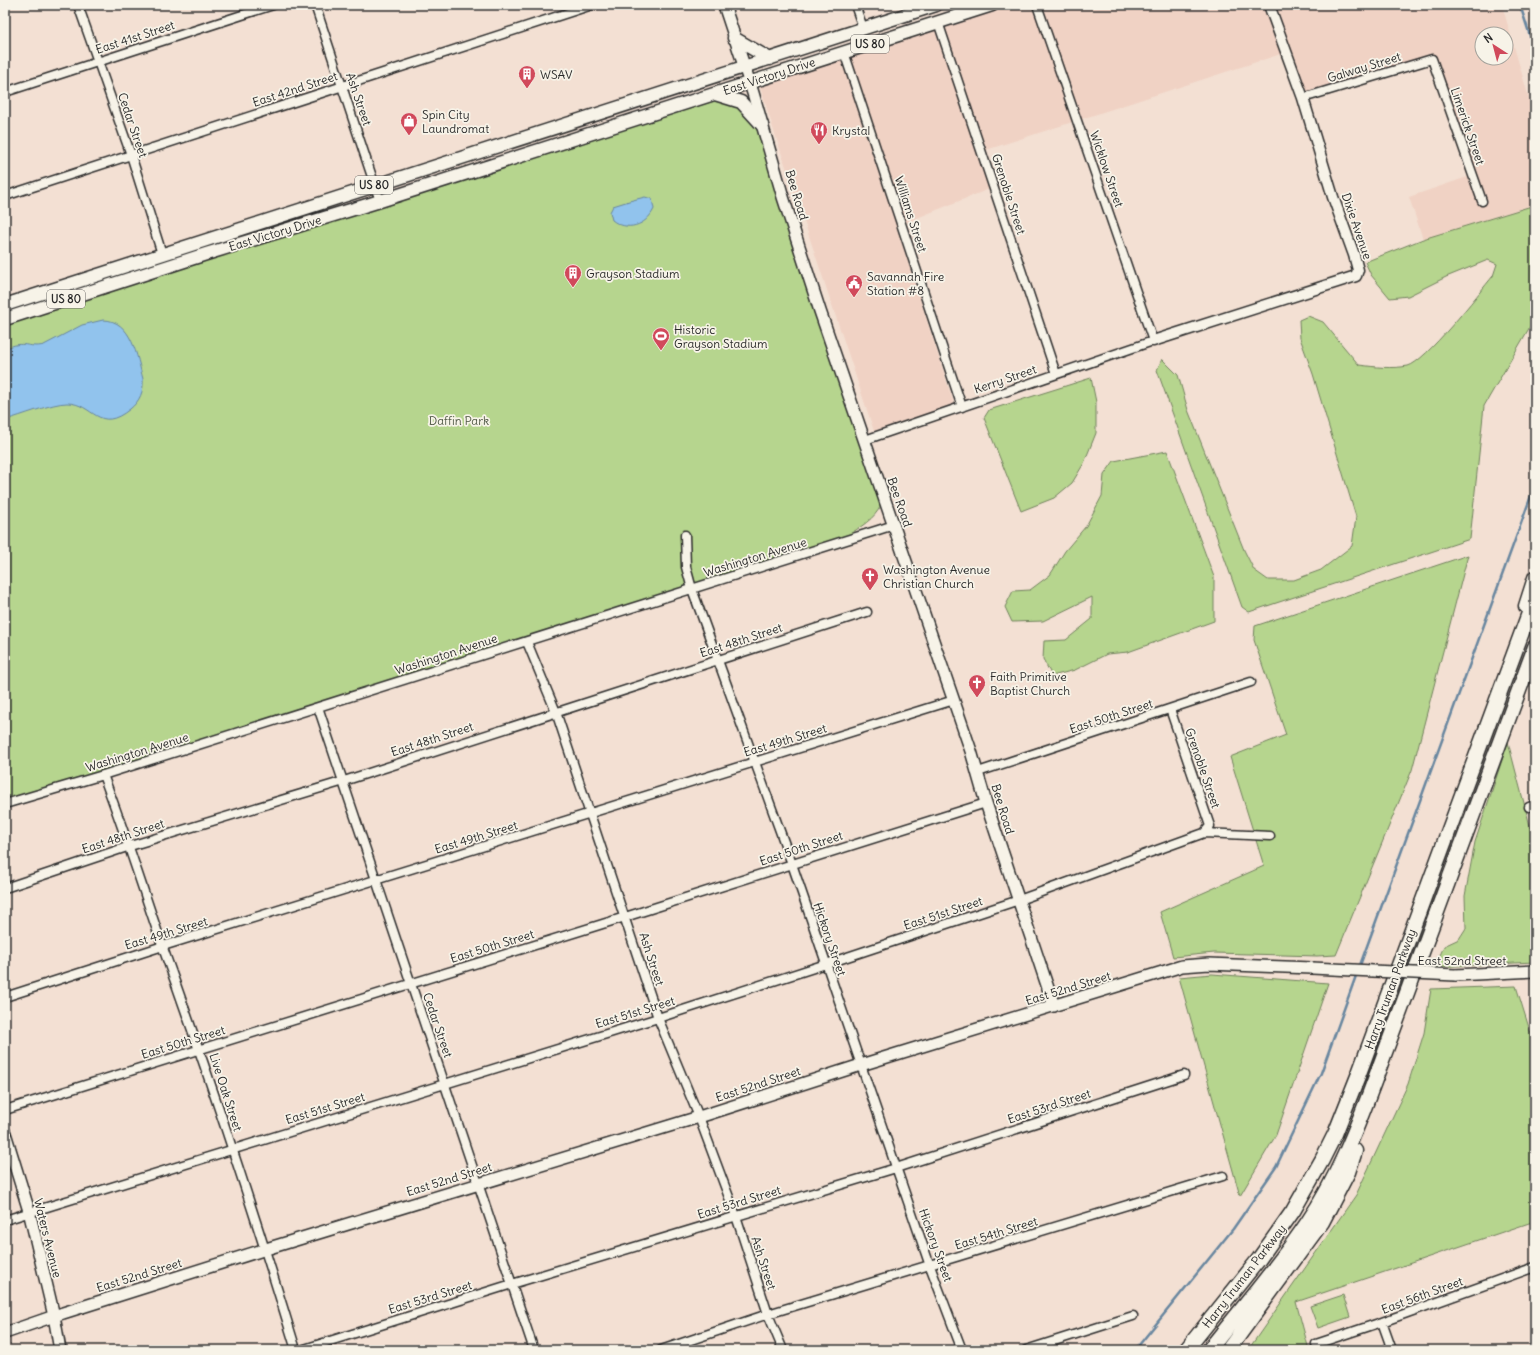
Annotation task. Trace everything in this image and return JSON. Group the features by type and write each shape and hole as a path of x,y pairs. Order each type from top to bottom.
{"highway":[{"path":"1466,784 1535,578"},
{"name":"Harry Truman Parkway","path":"1186,1350 1259,1259 1293,1212 1329,1147 1346,1106 1535,597"},
{"name":"Harry Truman Parkway","path":"1209,1350 1273,1270 1308,1221 1338,1168 1351,1141 1535,647"},
{"path":"1228,1350 1322,1222 1348,1172 1363,1128 1374,1082"},
{"path":"1180,1350 1226,1300"}],"main road":[{"name":"Bee Road","path":"724,5 749,82 783,197 818,304 954,700 978,772 986,803 1054,1006"},
{"name":"East Victory Drive","path":"5,305 936,5"},
{"name":"East Victory Drive","path":"5,319 206,254 380,201 992,5"},
{"path":"734,38 770,59"},
{"path":"714,94 741,102 762,125"},
{"path":"142,275 145,270 160,263 162,254"},
{"name":"East 52nd Street","path":"5,1333 266,1249 698,1117 1182,966 1209,964 1455,975 1535,971"},
{"name":"Waters Avenue","path":"5,1133 29,1211 54,1316 60,1350"}],"street":[{"name":"Cedar Street","path":"78,5 131,155 162,254"},
{"name":"East 41st Street","path":"5,92 273,5"},
{"name":"Ash Street","path":"315,5 380,201"},
{"name":"East 42nd Street","path":"5,196 592,5"},
{"path":"855,5 864,28"},
{"name":"Wicklow Street","path":"1037,5 1153,342"},
{"name":"Dixie Avenue","path":"1153,342 1356,276 1358,270 1354,255 1333,197 1303,98 1269,5"},
{"name":"Grenoble Street","path":"938,22 1056,374"},
{"name":"Williams Street","path":"844,52 962,407"},
{"name":"Galway Street","path":"1303,98 1432,59"},
{"name":"Limerick Street","path":"1432,59 1482,201"},
{"path":"541,132 546,147"},
{"name":"Kerry Street","path":"865,440 1153,342"},
{"name":"Washington Avenue","path":"5,804 103,775 894,526"},
{"name":"Hickory Street","path":"685,535 686,567 692,589 792,864 930,1266 962,1350"},
{"name":"East 48th Street","path":"5,888 130,846 344,781 867,612"},
{"name":"Ash Street","path":"527,642 556,712 658,1018 736,1216 768,1314 783,1350"},
{"name":"East 50th Street","path":"978,772 1251,682"},
{"name":"East 49th Street","path":"5,997 163,946 954,700"},
{"name":"Cedar Street","path":"318,707 412,983 534,1350"},
{"name":"Grenoble Street","path":"1170,709 1210,826 1204,833"},
{"name":"Live Oak Street","path":"103,775 130,846 163,946 200,1049 266,1249 296,1350"},
{"name":"East 50th Street","path":"5,1110 986,803"},
{"name":"East 51st Street","path":"5,1220 29,1211 233,1150 658,1018 826,964 1019,900 1204,833 1270,836"},
{"name":"East 53rd Street","path":"301,1350 512,1284 896,1168 1184,1075"},
{"name":"East 54th Street","path":"661,1350 768,1314 1223,1176"},
{"name":"East 56th Street","path":"1316,1344 1535,1267"},
{"path":"1026,1350 1133,1316"},
{"path":"1382,1322 1392,1350"}],"shaded area":[{"path":"1017,5 1502,5 1508,26 1474,26 1474,66 1514,66 1514,46 1535,119 1535,205 1423,239 1409,197 1476,174 1435,55 1299,96 1284,53 977,153 989,189 896,225 954,404 874,431 759,84"}],"green space":[{"name":"Daffin Park","path":"728,100 750,114 764,141 881,505 871,519 847,536 5,801 5,324 714,101"},
{"path":"1535,205 1535,318 1484,406 1470,539 1249,612 1242,607 1157,370 1162,359 1178,375 1188,410 1244,550 1254,570 1268,580 1294,580 1321,570 1352,546 1356,517 1313,374 1300,338 1299,320 1308,316 1323,322 1359,365 1390,368 1408,366 1416,362 1426,353 1452,326 1493,276 1497,264 1488,260 1446,277 1408,296 1390,298 1371,275 1365,262 1423,239"},
{"path":"1091,378 1096,402 1096,433 1084,463 1072,483 1054,498 1021,511 984,418 989,410"},
{"path":"1167,451 1214,577 1214,621 1128,652 1107,654 1075,670 1052,676 1043,659 1044,641 1066,640 1092,619 1092,597 1043,621 1012,622 1005,607 1013,591 1030,590 1050,575 1065,551 1086,526 1102,496 1104,475 1114,461"},
{"path":"1468,555 1412,770 1336,955 1317,956 1214,953 1173,957 1160,912 1264,866 1230,757 1286,735 1254,640 1255,626"},
{"path":"1508,742 1535,845 1535,962 1435,967 1444,946 1459,939 1466,928 1465,896 1475,842"},
{"path":"1212,974 1328,983 1276,1135 1240,1196 1179,977"},
{"path":"1516,986 1535,1047 1535,1221 1296,1302 1309,1350 1248,1350 1356,1195 1408,1084 1424,1033 1431,989"},
{"path":"1343,1295 1350,1317 1318,1328 1310,1306"}],"water":[{"path":"645,197 652,199 654,209 646,220 636,225 624,226 612,220 610,212 613,206"},
{"path":"103,320 113,322 121,326 132,341 143,379 141,396 136,403 119,416 110,419 103,419 76,404 67,403 45,407 5,420 5,349 21,344 34,346 44,345 82,325"}],"waterway":[{"path":"1520,5 1535,51"},
{"path":"1359,968 1535,485"},
{"path":"1135,1350 1233,1229 1276,1167 1321,1073 1357,973"}],"place":[{"name":"WSAV","path":"527,89"},
{"name":"Spin City Laundromat","path":"409,136"},
{"name":"Krystal","path":"819,145"},
{"name":"Grayson Stadium","path":"573,288"},
{"name":"Savannah Fire Station #8","path":"854,298"},
{"name":"Historic Grayson Stadium","path":"661,351"},
{"name":"Washington Avenue Christian Church","path":"870,591"},
{"name":"Faith Primitive Baptist Church","path":"977,698"}]}
